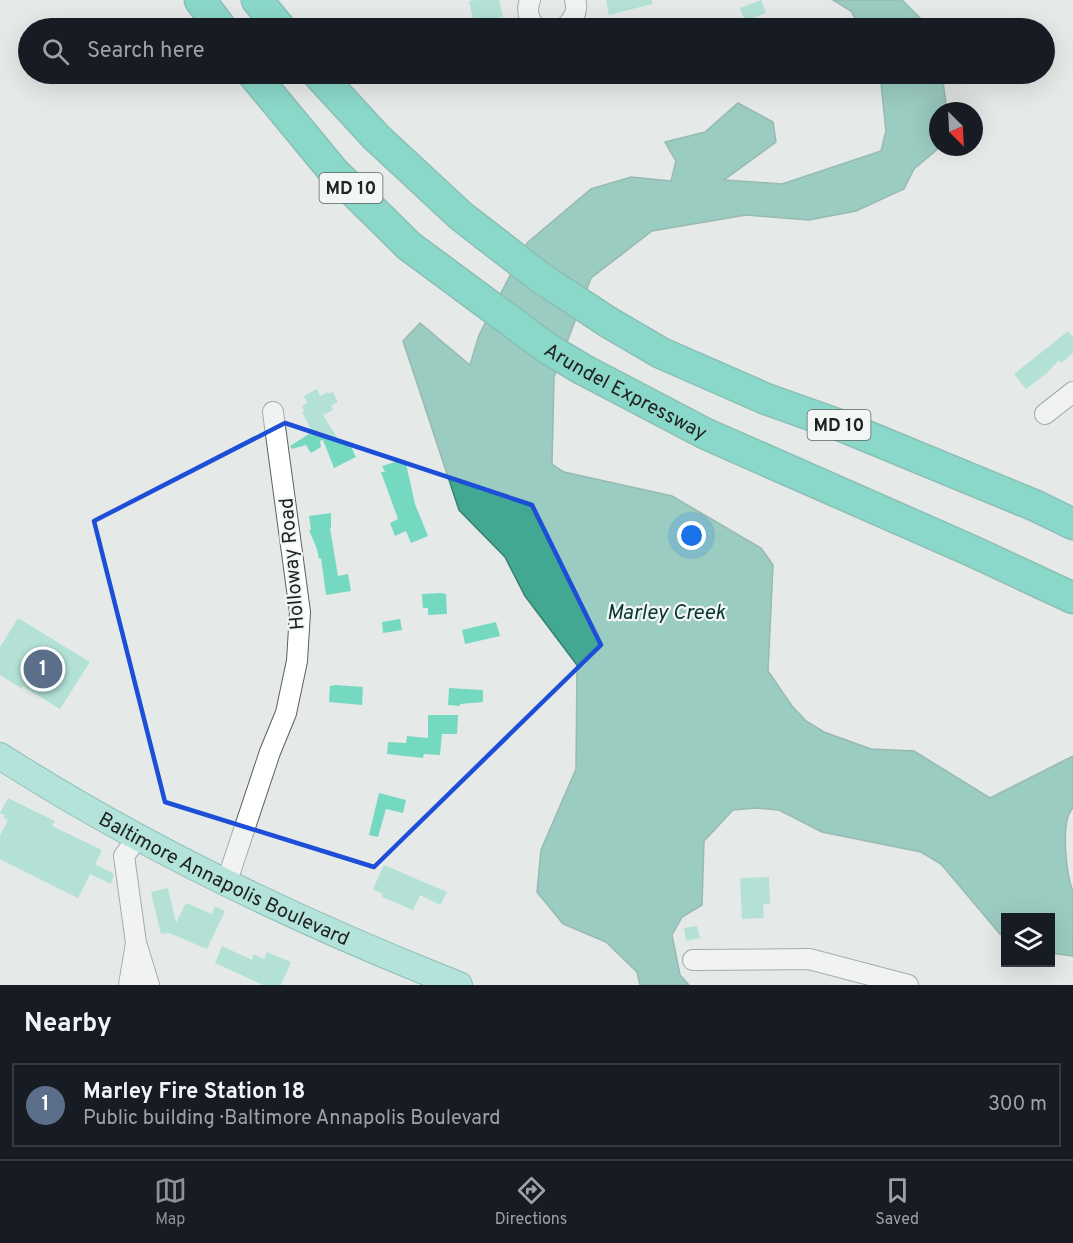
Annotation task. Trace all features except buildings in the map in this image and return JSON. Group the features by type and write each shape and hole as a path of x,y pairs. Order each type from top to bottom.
{"highway":[{"path":"200,0 214,18"},
{"path":"258,0 272,18"},
{"name":"Arundel Expressway","path":"261,84 334,172 409,246 464,289 548,348 582,369 706,434 1073,598"},
{"name":"MD 10","path":"327,84 405,167 488,238 541,278 608,322 661,353 766,399 842,426 1036,506 1073,524"},
{"path":"972,551 1073,620"}],"main road":[{"name":"Baltimore Annapolis Boulevard","path":"1,760 137,838 226,884 330,933 459,985"}],"street":[{"path":"529,18 526,9 530,0"},
{"path":"573,18 577,5 575,0"},
{"path":"1045,414 1073,392"},
{"name":"Holloway Road","path":"226,884 270,752 286,713 297,661 300,612 273,412"},
{"path":"137,838 124,855 136,943 149,985"},
{"path":"129,985 136,943"},
{"path":"693,960 809,959 908,985"}],"highlighted area":[{"path":"285,423 532,505 601,645 374,867 165,802 94,521"}],"water":[{"path":"833,0 902,0 920,18 855,18 851,11"},
{"name":"Marley Creek","path":"881,84 943,84 946,102 929,102 929,156 914,169 904,189 856,211 809,220 746,215 652,231 591,278 554,377 552,464 564,472 672,496 761,548 773,565 768,671 792,706 806,721 824,732 871,749 914,751 990,798 1073,756 1073,808 1069,814 1065,836 1066,861 1073,891 1073,956 1055,954 1055,913 1001,913 1001,934 941,864 921,852 822,832 779,810 756,808 733,810 704,841 702,905 682,917 672,935 680,975 689,985 640,985 637,972 606,942 563,924 537,892 541,850 576,769 577,665 525,596 505,557 459,510 403,341 420,323 470,365 479,335 527,243 591,189 631,177 671,181 676,161 665,142 705,132 738,103 773,122 776,142 724,180 782,184 881,151 886,131"}],"place":[{"name":"Marley Fire Station 18","path":"43,669"}]}
